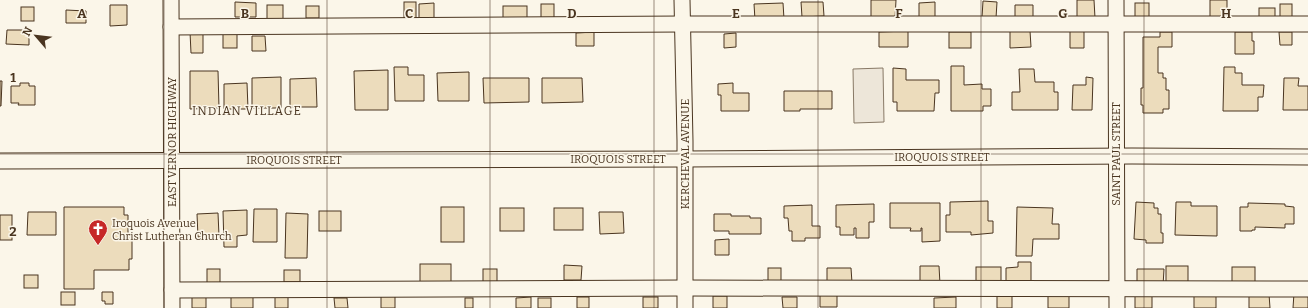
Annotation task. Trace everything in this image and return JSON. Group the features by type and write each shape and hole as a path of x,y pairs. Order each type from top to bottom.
{"street":[{"name":"EAST VERNOR HIGHWAY","path":"171,0 172,308"},
{"name":"KERCHEVAL AVENUE","path":"682,0 685,160 685,308"},
{"name":"SAINT PAUL STREET","path":"1116,0 1116,308"},
{"path":"172,27 683,24 1308,24"},
{"name":"IROQUOIS STREET","path":"0,161 685,160 1117,156 1308,157"},
{"path":"172,290 685,288 1116,290 1308,289"}],"shaded area":[{"path":"883,68 884,122 854,123 853,69"}],"building":[{"path":"871,0 896,0 895,19 871,19"},
{"path":"1077,0 1094,0 1095,18 1077,18"},
{"path":"1210,0 1227,0 1227,19 1210,19"},
{"path":"983,1 997,2 996,18 982,17"},
{"path":"235,2 256,3 256,17 235,17"},
{"path":"404,2 416,2 416,19 404,19"},
{"path":"801,2 823,2 824,16 802,17"},
{"path":"935,2 935,19 919,19 919,3"},
{"path":"434,3 434,19 419,19 419,4"},
{"path":"783,3 784,19 755,20 754,4"},
{"path":"1135,3 1149,3 1149,19 1135,19"},
{"path":"541,4 554,4 554,19 541,19"},
{"path":"1280,4 1292,4 1292,17 1280,17"},
{"path":"110,5 127,5 127,25 110,26"},
{"path":"267,5 283,5 283,19 267,19"},
{"path":"1015,5 1033,5 1033,20 1015,21"},
{"path":"306,6 319,6 319,18 306,18"},
{"path":"503,6 527,6 527,19 503,19"},
{"path":"21,7 34,7 34,21 21,21"},
{"path":"1259,8 1275,8 1275,18 1259,18"},
{"path":"66,10 86,11 86,23 66,23"},
{"path":"7,30 29,30 29,45 6,44"},
{"path":"1084,30 1084,48 1070,48 1070,31"},
{"path":"908,31 908,47 879,47 879,32"},
{"path":"1010,31 1030,31 1031,47 1010,48"},
{"path":"190,32 203,32 203,53 191,53"},
{"path":"594,32 594,46 576,46 576,33"},
{"path":"949,32 971,32 971,48 949,48"},
{"path":"1160,32 1172,32 1172,47 1158,47 1158,73 1163,73 1163,78 1166,78 1166,90 1169,90 1169,109 1163,109 1163,113 1143,113 1143,105 1141,105 1141,88 1143,88 1143,37 1160,37"},
{"path":"1235,32 1252,32 1254,54 1235,54"},
{"path":"1279,32 1292,32 1292,45 1280,45"},
{"path":"223,33 237,33 237,48 223,48"},
{"path":"736,33 736,47 724,48 724,34"},
{"path":"252,36 265,36 266,51 252,51"},
{"path":"951,66 964,66 964,85 982,84 982,89 991,89 991,106 983,106 983,111 951,111"},
{"path":"394,67 408,67 408,75 424,75 424,101 395,101"},
{"path":"1224,67 1235,67 1235,73 1242,73 1242,85 1264,85 1263,97 1258,97 1258,111 1223,111"},
{"path":"893,68 906,69 906,80 939,80 939,93 935,93 934,111 897,111 897,102 893,102"},
{"path":"1019,69 1034,69 1035,82 1054,82 1054,92 1058,92 1058,110 1012,110 1012,92 1020,92"},
{"path":"388,70 388,110 355,110 354,71"},
{"path":"190,71 218,71 219,108 190,109"},
{"path":"469,72 469,101 438,101 437,73"},
{"path":"281,77 281,108 252,108 252,78"},
{"path":"1086,77 1093,78 1092,110 1072,110 1073,85 1086,85"},
{"path":"316,78 317,107 290,107 290,79"},
{"path":"483,78 529,78 529,102 484,103"},
{"path":"542,78 582,78 583,102 542,103"},
{"path":"1284,78 1299,78 1298,86 1308,86 1308,110 1283,110"},
{"path":"0,81 2,81 1,106 0,106"},
{"path":"20,83 29,83 29,86 35,86 35,105 18,105 19,103 11,103 11,86 20,86"},
{"path":"247,83 248,109 224,109 224,84"},
{"path":"733,83 733,93 749,93 749,111 721,111 721,95 718,95 718,84"},
{"path":"784,91 832,91 832,109 800,109 800,111 784,111"},
{"path":"988,201 988,221 993,221 993,233 971,235 971,232 946,232 946,215 950,215 950,202"},
{"path":"1136,202 1154,203 1154,208 1158,208 1158,214 1161,214 1161,233 1163,233 1163,243 1146,243 1146,240 1134,239"},
{"path":"1176,202 1191,202 1191,206 1217,206 1217,236 1175,235"},
{"path":"890,203 940,203 940,241 922,242 922,228 921,231 910,231 911,228 890,228"},
{"path":"1248,203 1285,204 1285,206 1294,207 1294,224 1285,224 1285,228 1255,227 1255,230 1252,231 1240,231 1240,207 1248,207"},
{"path":"874,204 874,222 869,222 869,238 856,238 856,228 854,228 854,235 840,235 840,227 836,227 836,205"},
{"path":"812,205 812,226 820,226 820,238 805,238 805,241 792,241 792,231 789,231 788,218 784,218 784,206"},
{"name":"Iroquois Avenue Christ Lutheran Church","path":"64,207 124,207 124,215 128,215 128,234 132,234 132,259 129,259 129,270 94,270 94,289 64,289"},
{"path":"441,207 464,207 464,242 441,242"},
{"path":"1017,207 1053,208 1052,224 1059,224 1059,239 1033,239 1032,256 1016,256"},
{"path":"500,208 524,208 524,231 500,231"},
{"path":"554,208 583,208 583,230 554,230"},
{"path":"254,209 277,209 277,242 253,242"},
{"path":"247,210 247,235 237,236 237,247 224,247 223,211"},
{"path":"319,211 341,211 341,231 319,231"},
{"path":"28,212 56,212 56,235 27,235"},
{"path":"599,212 623,212 624,233 600,234"},
{"path":"218,213 219,236 198,237 197,214"},
{"path":"286,213 308,214 307,258 285,258"},
{"path":"714,214 731,214 731,216 750,216 750,218 761,218 761,234 729,234 729,231 714,231"},
{"path":"0,215 12,215 12,240 0,240"},
{"path":"729,239 729,255 715,255 715,240"},
{"path":"1018,262 1031,262 1031,283 1006,283 1006,268 1018,267"},
{"path":"420,264 451,264 451,283 420,283"},
{"path":"564,265 582,266 581,280 564,280"},
{"path":"920,266 939,266 940,284 920,284"},
{"path":"1166,266 1188,266 1188,284 1166,284"},
{"path":"976,267 1001,267 1001,283 976,283"},
{"path":"1232,267 1255,267 1255,284 1232,284"},
{"path":"768,268 781,268 781,282 768,282"},
{"path":"827,268 851,268 852,283 827,284"},
{"path":"207,269 220,269 220,283 207,283"},
{"path":"483,269 497,269 497,283 483,283"},
{"path":"1137,269 1164,269 1163,286 1137,286"},
{"path":"284,270 300,270 300,282 284,282"},
{"path":"24,275 38,275 38,288 24,288"},
{"path":"61,292 75,292 75,305 61,305"},
{"path":"102,292 113,292 113,304 105,304 105,301 102,301"},
{"path":"837,293 837,307 820,307 820,294"},
{"path":"1294,293 1308,293 1308,308 1293,308"},
{"path":"395,294 395,308 381,308 381,295"},
{"path":"1048,294 1069,294 1069,308 1048,308"},
{"path":"1194,294 1216,294 1216,308 1194,308"},
{"path":"1249,294 1269,294 1270,308 1249,308"},
{"path":"1135,295 1152,295 1152,308 1135,308"},
{"path":"231,296 253,296 253,308 231,308"},
{"path":"713,296 727,296 727,308 713,308"},
{"path":"997,296 1012,296 1012,308 997,308"},
{"path":"192,297 206,297 206,308 192,308"},
{"path":"275,297 288,297 288,308 275,308"},
{"path":"531,297 531,308 516,308 516,298"},
{"path":"577,297 589,297 589,308 577,308"},
{"path":"643,297 658,297 658,308 643,308"},
{"path":"782,297 797,297 797,308 783,308"},
{"path":"956,297 956,308 934,308 934,298"},
{"path":"334,298 347,298 348,308 335,308"},
{"path":"465,298 473,298 473,308 465,308"},
{"path":"538,298 551,298 551,308 538,308"}],"place":[{"name":"Iroquois Avenue Christ Lutheran Church","path":"98,246"}],"district":[{"name":"INDIAN VILLAGE","path":"247,111"}]}
